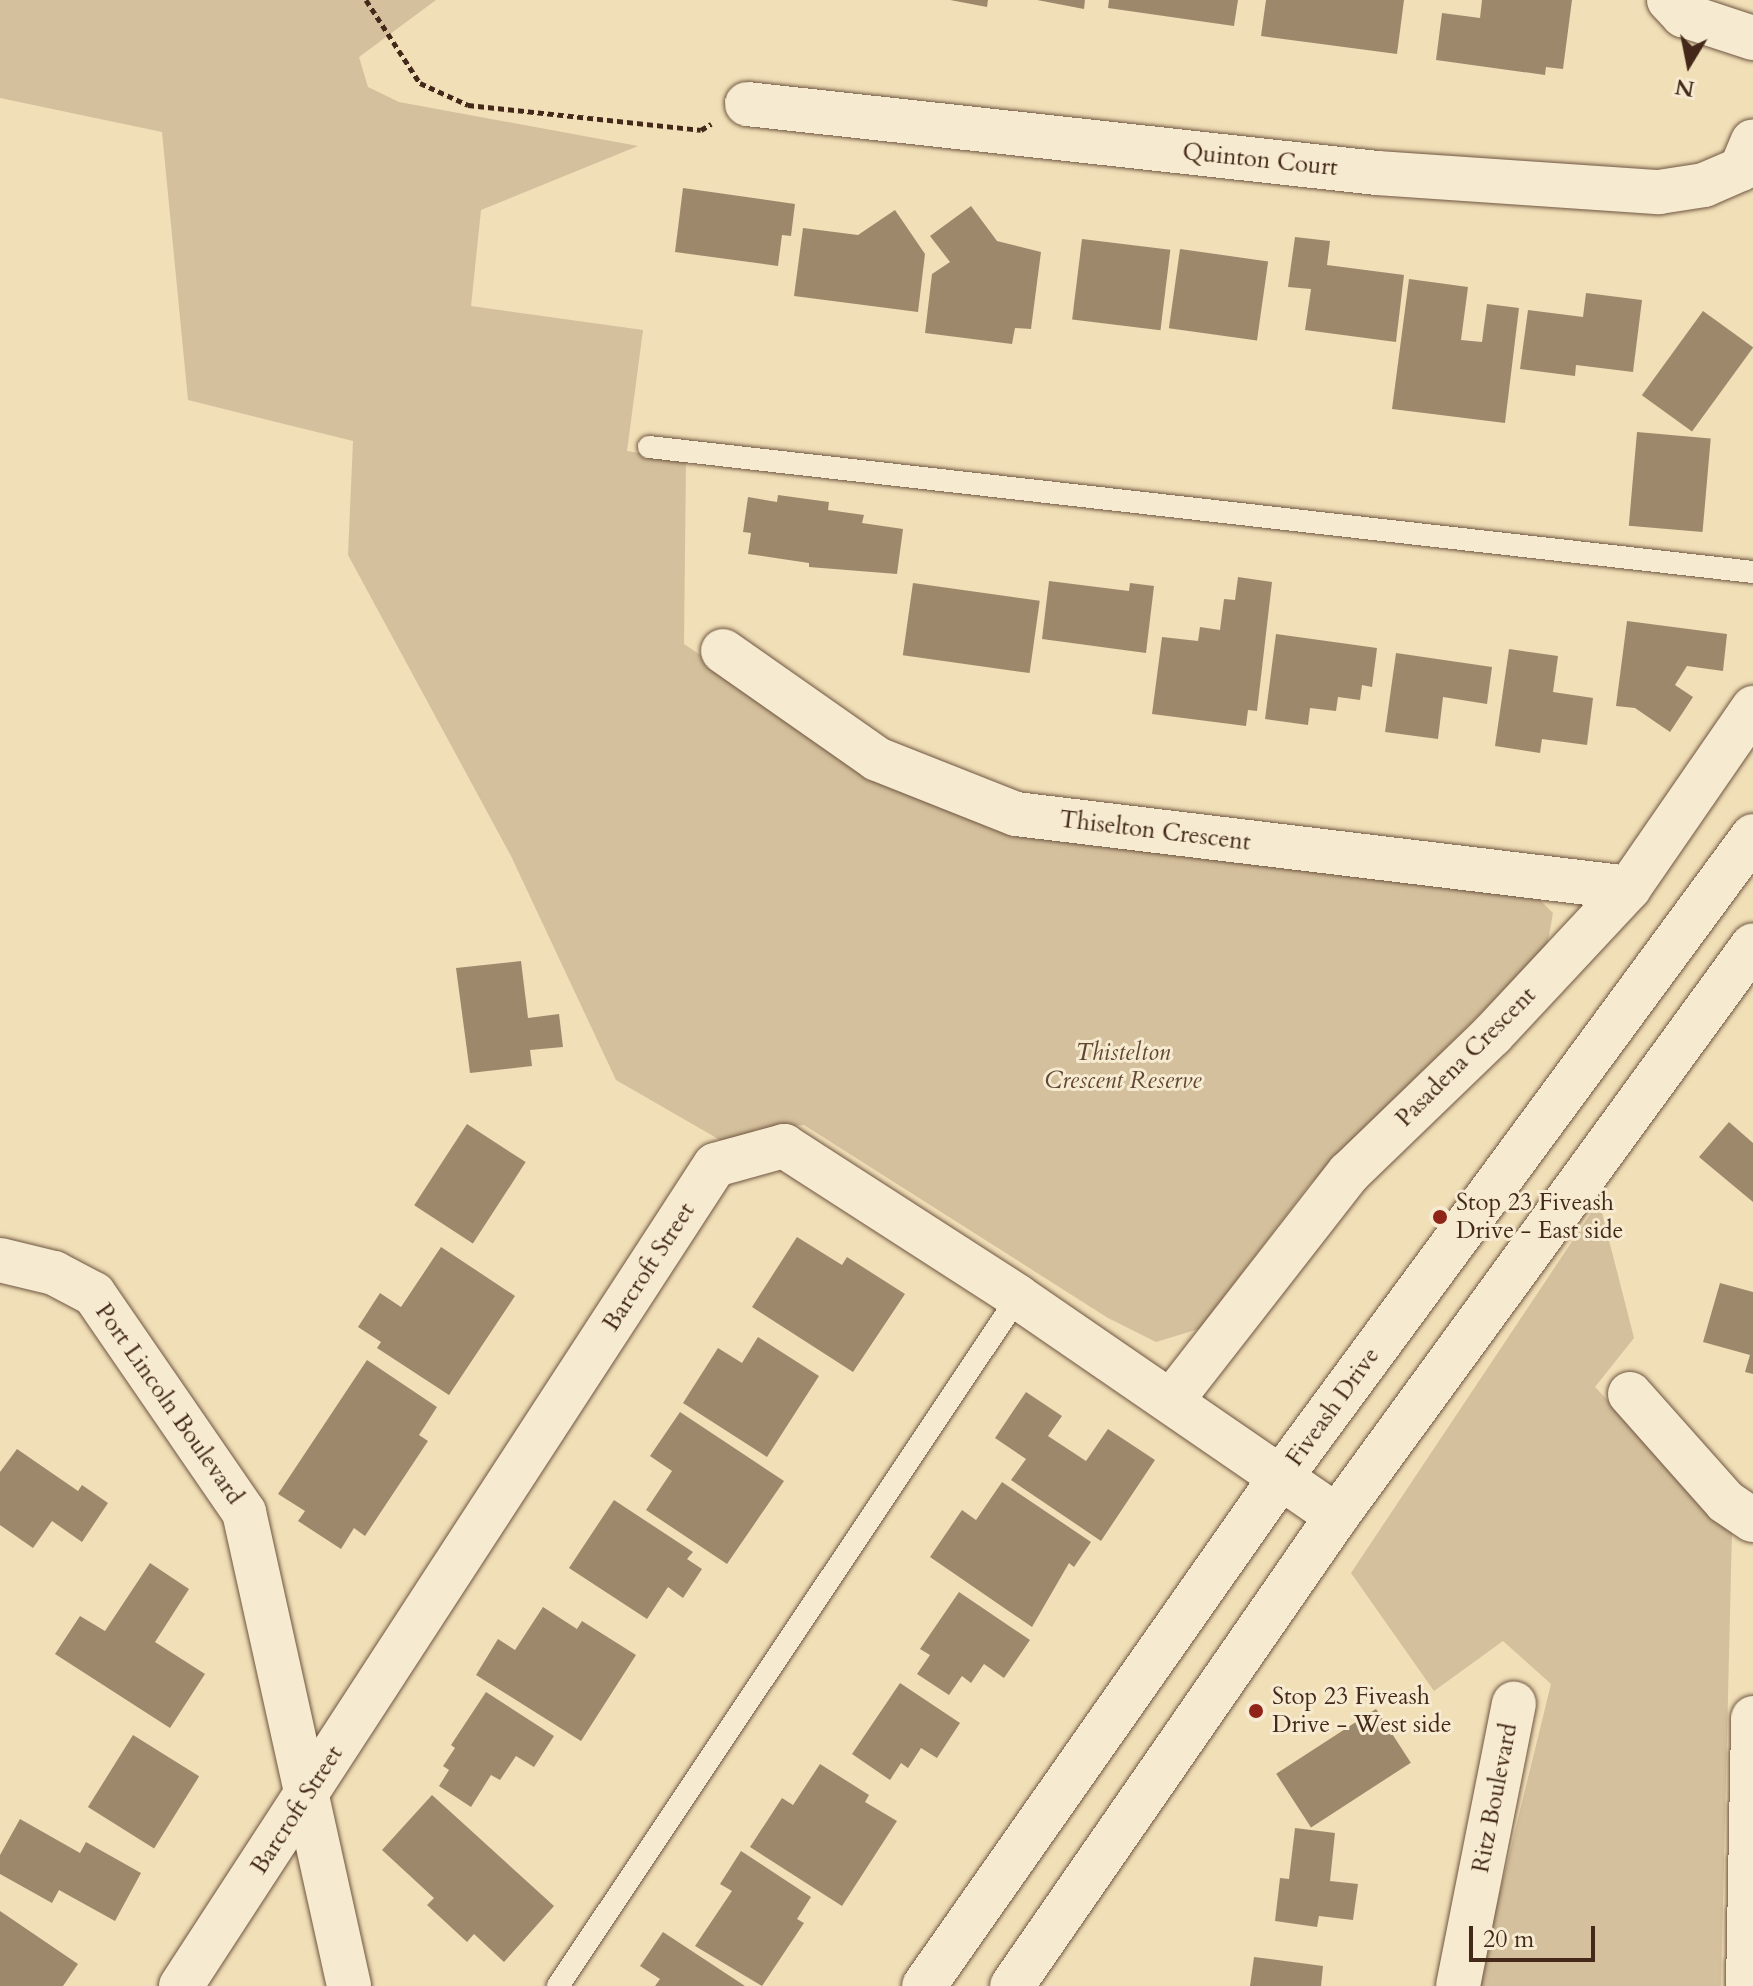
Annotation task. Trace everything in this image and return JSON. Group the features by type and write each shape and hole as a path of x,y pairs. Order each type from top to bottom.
{"street":[{"path":"1669,0 1683,15 1753,38"},
{"name":"Quinton Court","path":"747,104 1377,173 1659,192 1704,185 1741,169 1753,141"},
{"name":"Thiselton Crescent","path":"723,651 877,759 1016,814 1629,888"},
{"name":"Pasadena Crescent","path":"1172,1400 1349,1173 1492,1035 1629,888 1753,708"},
{"name":"Fiveash Drive","path":"924,1986 1281,1477 1753,836"},
{"path":"1012,1986 1337,1516 1753,945"},
{"name":"Barcroft Street","path":"181,1986 715,1165 784,1146 1172,1400 1337,1516"},
{"name":"Port Lincoln Boulevard","path":"0,1260 54,1273 94,1294 244,1512 309,1793 349,1986"},
{"path":"1630,1394 1726,1502 1753,1520"},
{"name":"Ritz Boulevard","path":"1458,1986 1514,1704"},
{"path":"1748,1986 1753,1718"}],"lane":[{"path":"649,447 1753,572"},
{"path":"558,1986 1018,1297"}],"path":[{"path":"366,0 420,83 468,105 701,130 747,104"}],"green space":[{"name":"Thistelton Crescent Reserve","path":"0,0 436,0 359,57 368,87 399,102 638,146 481,210 471,306 643,330 627,451 686,461 684,644 904,791 1533,893 1553,913 1547,947 1309,1185 1199,1329 1156,1342 1108,1318 804,1125 758,1129 727,1144 616,1080 511,856 348,555 353,441 188,400 162,132 0,98"},
{"path":"1599,1201 1634,1338 1595,1387 1732,1531 1721,1986 1477,1986 1551,1684 1503,1641 1434,1691 1351,1573"}],"building":[{"path":"950,0 988,0 987,7"},
{"path":"1037,0 1085,0 1084,9"},
{"path":"1109,0 1238,0 1234,26 1108,8"},
{"path":"1266,0 1404,0 1397,54 1261,36"},
{"path":"1482,0 1572,0 1563,69 1546,67 1545,75 1436,60 1442,13 1480,18"},
{"path":"683,188 795,204 791,236 782,235 778,266 675,252"},
{"path":"971,206 997,241 1041,252 1031,329 1015,328 1012,344 925,333 932,274 950,262 930,236"},
{"path":"895,210 925,254 918,312 794,296 803,228 858,235"},
{"path":"1295,237 1330,241 1327,265 1404,275 1396,342 1305,330 1311,289 1288,287"},
{"path":"1082,239 1170,250 1160,330 1072,319"},
{"path":"1180,249 1268,261 1257,341 1169,328"},
{"path":"1409,279 1468,287 1461,340 1482,342 1487,304 1519,308 1505,423 1392,409"},
{"path":"1586,293 1642,300 1633,372 1576,365 1575,376 1520,369 1528,310 1583,317"},
{"path":"1703,311 1753,348 1692,432 1642,395"},
{"path":"1637,432 1711,438 1703,532 1629,526"},
{"path":"778,495 829,502 828,510 864,515 862,523 903,529 897,574 809,567 809,563 748,554 751,533 743,532 748,497 777,502"},
{"path":"1238,577 1272,582 1257,711 1248,710 1246,726 1152,714 1162,637 1198,641 1200,627 1220,630 1224,599 1235,600"},
{"path":"1049,581 1129,591 1130,583 1154,586 1146,653 1042,639"},
{"path":"913,583 1040,601 1030,673 903,655"},
{"path":"1627,621 1727,634 1723,671 1687,666 1675,685 1693,697 1670,732 1635,708 1616,706"},
{"path":"1276,634 1377,648 1372,687 1362,685 1360,700 1338,697 1336,711 1310,708 1308,725 1265,719"},
{"path":"1509,649 1558,656 1553,692 1593,698 1587,745 1542,739 1540,753 1495,746"},
{"path":"1396,653 1492,667 1487,704 1443,697 1438,739 1385,732"},
{"path":"521,961 528,1018 559,1014 563,1047 530,1050 532,1066 470,1073 456,968"},
{"path":"1729,1122 1753,1143 1753,1202 1699,1157"},
{"path":"467,1124 526,1162 473,1243 414,1205"},
{"path":"797,1237 842,1265 847,1257 905,1294 853,1372 752,1307"},
{"path":"441,1247 515,1296 449,1395 377,1348 381,1342 358,1327 380,1293 401,1307"},
{"path":"1720,1283 1753,1292 1753,1374 1745,1372 1750,1355 1703,1342"},
{"path":"758,1337 819,1376 767,1457 683,1403 718,1348 742,1363"},
{"path":"367,1360 437,1407 419,1435 428,1441 365,1536 354,1528 341,1549 298,1521 305,1511 278,1494"},
{"path":"1026,1392 1062,1416 1048,1436 1086,1461 1108,1429 1155,1460 1101,1541 1011,1480 1026,1459 995,1438"},
{"path":"680,1412 784,1481 727,1564 646,1510 672,1471 650,1456"},
{"path":"17,1449 78,1491 82,1485 108,1503 82,1542 52,1521 33,1548 0,1525 0,1472"},
{"path":"1002,1482 1091,1542 1074,1567 1069,1563 1032,1627 930,1557 962,1510 976,1520"},
{"path":"614,1500 693,1552 687,1559 702,1569 683,1598 668,1587 647,1619 569,1568"},
{"path":"150,1563 189,1589 155,1642 205,1674 170,1728 55,1654 80,1616 105,1631"},
{"path":"959,1592 1030,1640 1004,1678 984,1664 971,1683 962,1676 949,1695 917,1674 930,1655 920,1649"},
{"path":"543,1607 577,1629 582,1621 636,1655 581,1741 476,1675 498,1639 515,1650"},
{"path":"900,1683 960,1723 937,1758 921,1748 908,1768 901,1763 890,1780 852,1754"},
{"path":"486,1692 554,1736 534,1767 516,1756 500,1780 491,1775 471,1807 439,1786 449,1770 443,1766 455,1748 451,1745"},
{"path":"1376,1709 1411,1763 1311,1827 1276,1774"},
{"path":"133,1735 199,1776 154,1848 88,1807"},
{"path":"820,1764 869,1795 865,1802 897,1821 842,1906 750,1847 782,1798 793,1805"},
{"path":"432,1795 554,1906 504,1962 474,1934 467,1942 427,1905 434,1898 382,1850"},
{"path":"20,1819 80,1853 86,1842 141,1873 115,1921 59,1890 52,1903 0,1874 0,1855"},
{"path":"1295,1828 1335,1833 1330,1881 1358,1884 1353,1920 1319,1916 1317,1927 1275,1921 1280,1878 1289,1879"},
{"path":"741,1851 811,1897 797,1919 804,1923 762,1986 695,1946 732,1891 720,1884"},
{"path":"0,1911 78,1964 63,1986 0,1986"},
{"path":"663,1932 745,1986 655,1986 660,1979 640,1966"},
{"path":"1254,1957 1323,1966 1321,1986 1250,1986"}],"place":[{"name":"Stop 23 Fiveash Drive - East side","path":"1440,1217"},
{"name":"Stop 23 Fiveash Drive - West side","path":"1256,1711"}]}
